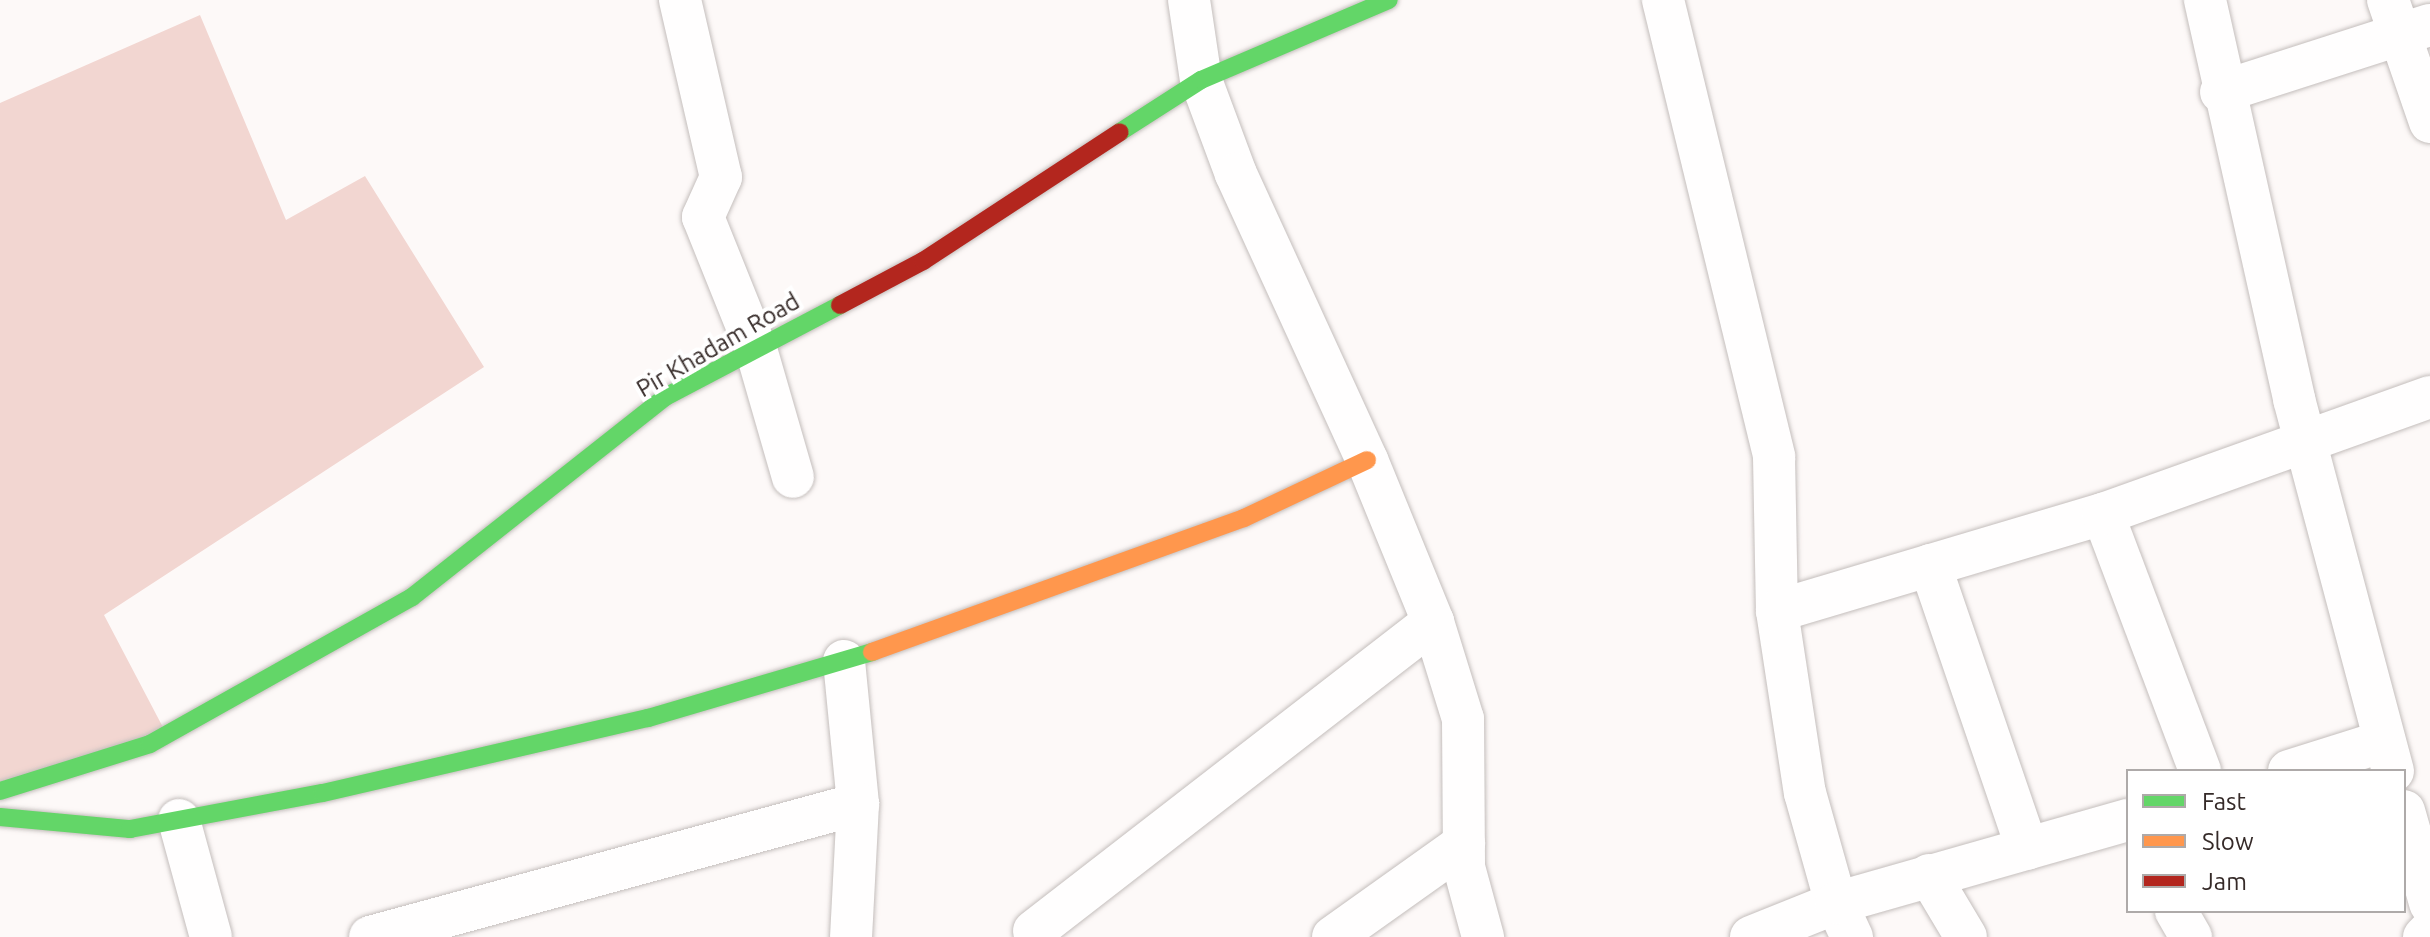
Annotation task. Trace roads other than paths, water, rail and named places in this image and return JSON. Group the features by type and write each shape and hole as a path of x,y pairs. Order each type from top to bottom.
{"street":[{"path":"680,0 721,177 703,217 756,349 793,477"},
{"path":"1189,0 1201,80 1236,174 1367,460 1433,622 1463,719 1464,867 1483,937"},
{"name":"Pir Khadam Road","path":"0,791 150,744 412,597 665,397 923,261 1201,80 1389,0"},
{"path":"1663,0 1774,457 1777,611 1805,793 1844,920"},
{"path":"2205,0 2221,92 2388,756 2302,769"},
{"path":"2221,92 2404,20 2430,122"},
{"path":"1777,611 2103,514 2308,444 2430,397"},
{"path":"0,817 130,829 323,793 648,718 844,661 1244,518 1367,460"},
{"path":"2103,514 2199,769"},
{"path":"1930,565 2027,849"},
{"path":"1034,931 1433,622"},
{"path":"844,661 858,804 851,937"},
{"path":"370,937 858,804"},
{"path":"2406,818 2430,903"},
{"path":"179,820 211,937"},
{"path":"1751,937 1844,920 1929,875 2126,825"},
{"path":"1333,937 1464,844"},
{"path":"1929,875 1966,937"},
{"path":"2177,913 2191,937"},
{"path":"2424,937 2430,931"}]}
